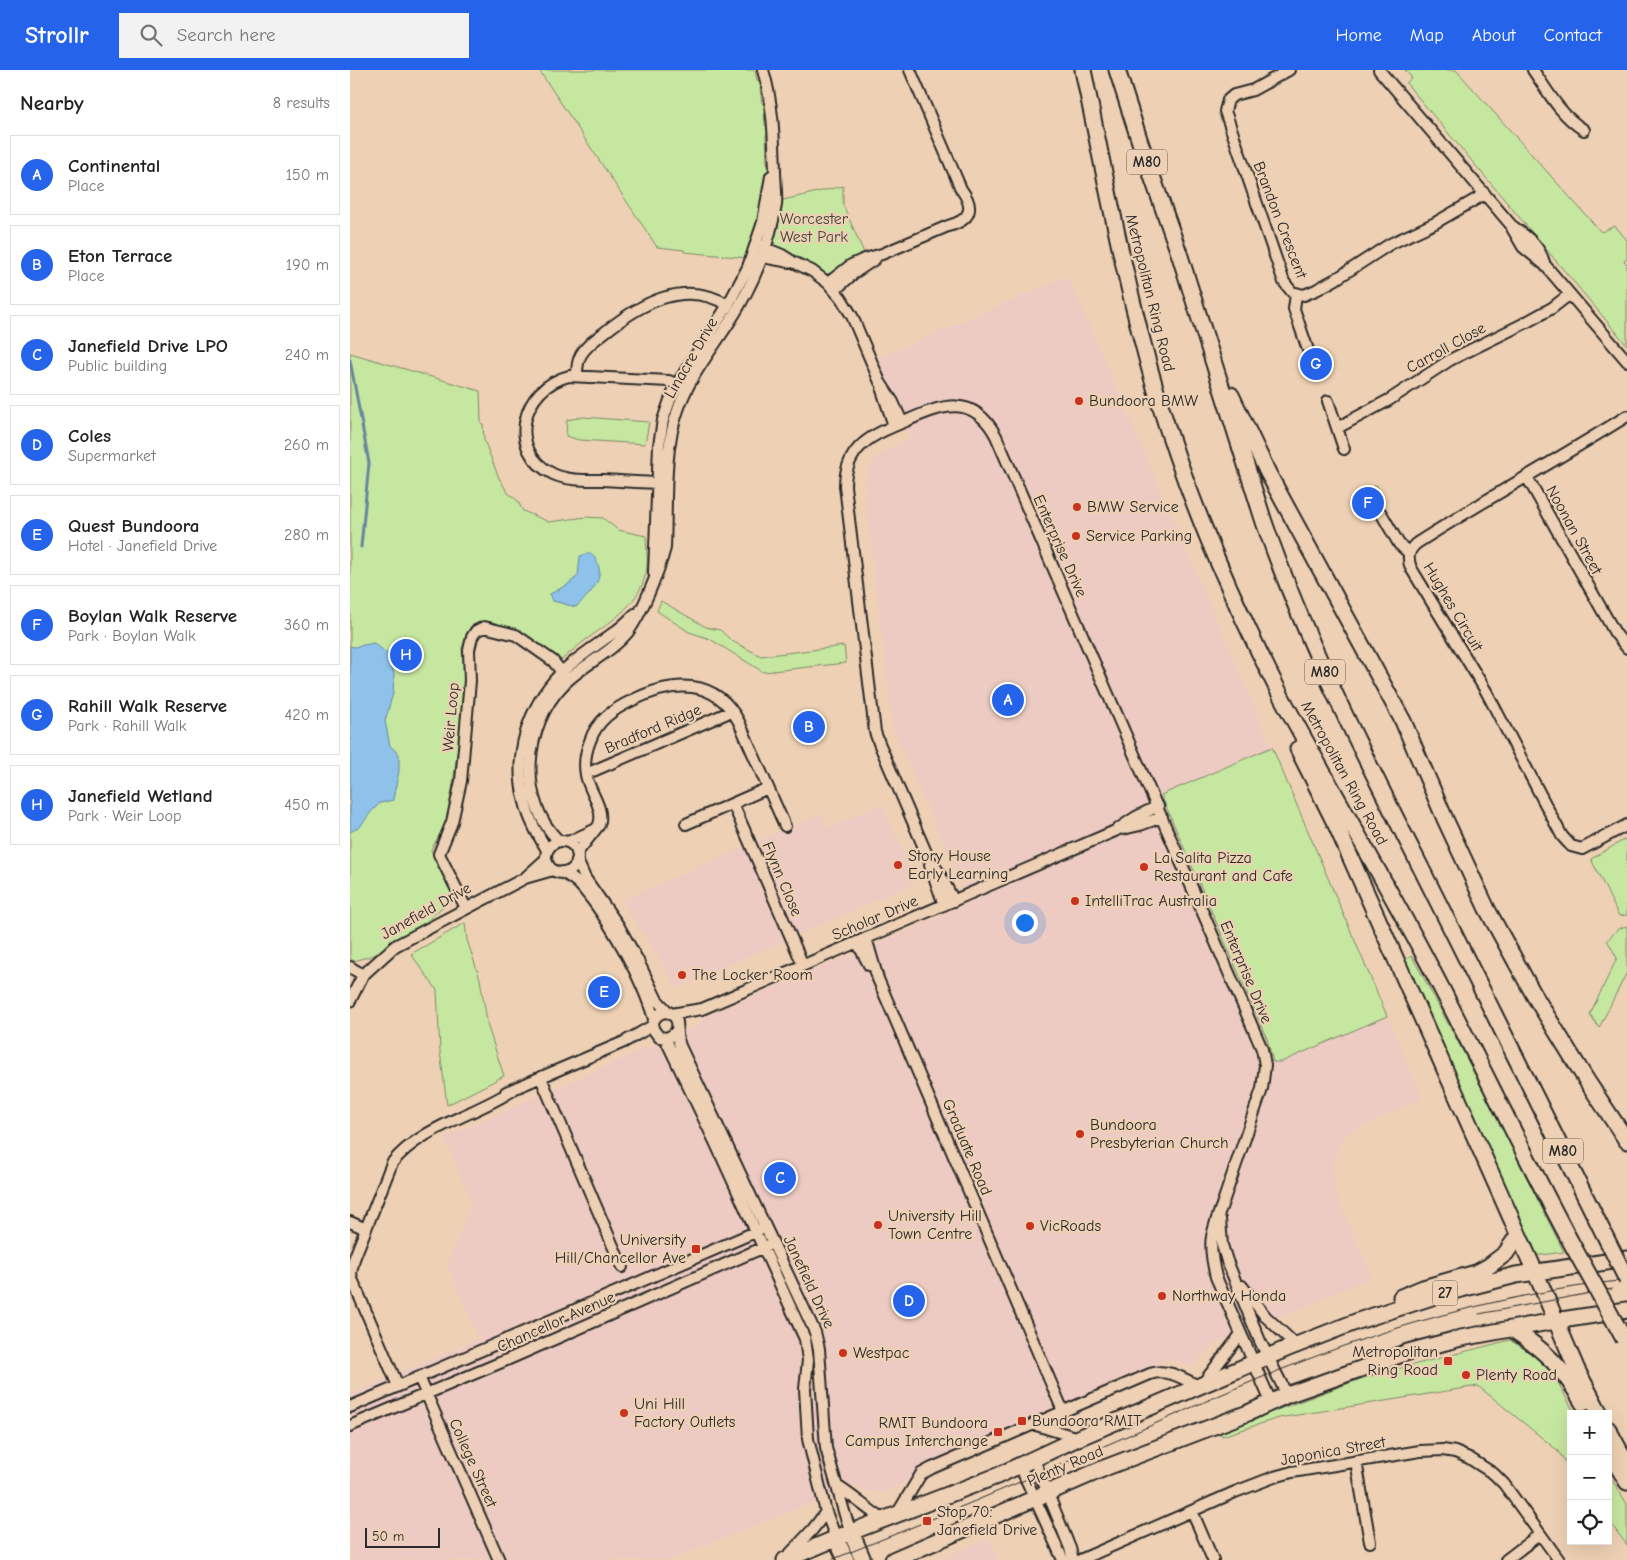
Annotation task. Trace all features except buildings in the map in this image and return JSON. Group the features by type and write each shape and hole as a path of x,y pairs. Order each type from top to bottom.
{"highway":[{"name":"Metropolitan Ring Road","path":"1084,70 1122,256 1158,396 1188,483 1223,574 1261,657 1419,946 1544,1193 1626,1342"},
{"name":"Metropolitan Ring Road","path":"1117,70 1179,253 1272,546 1306,632 1363,754 1627,1280"},
{"path":"1212,358 1240,411 1268,473 1403,721 1445,819 1487,909 1534,995 1587,1081 1627,1141"},
{"path":"1261,657 1274,700 1340,834 1577,1370 1598,1410"},
{"path":"1587,1081 1627,1136"},
{"path":"1358,1321 1398,1299 1423,1288 1476,1273 1506,1253 1518,1235"},
{"name":"Plenty Road","path":"785,1560 1027,1463 1078,1438 1296,1345 1358,1321 1456,1290 1516,1275 1531,1266 1627,1259"},
{"name":"Plenty Road","path":"893,1560 1107,1467 1248,1413 1287,1395 1423,1347 1512,1329 1558,1327 1627,1310"},
{"path":"1512,1329 1542,1351 1564,1373 1586,1410"},
{"path":"1612,1436 1627,1464"},
{"path":"1611,1455 1627,1482"},
{"name":"Janefield Drive","path":"852,1532 863,1560"},
{"name":"Janefield Drive","path":"836,1538 846,1560"}],"street":[{"name":"Linacre Drive","path":"547,855 524,802 520,763 524,737 532,714 541,697 640,610 654,579 662,483 661,431 668,405 738,309 752,282 759,251 776,204 772,113 764,70"},
{"path":"831,287 854,274 882,254 948,226 963,210 961,189 910,70"},
{"name":"Brandon Crescent","path":"1288,70 1253,90 1234,95 1228,100 1225,111 1284,282 1296,294 1308,294 1316,290 1390,244 1435,223 1485,194"},
{"path":"1379,70 1511,225 1522,247 1545,265 1627,361"},
{"path":"1533,70 1567,119 1584,130"},
{"name":"Linacre Drive","path":"682,387 759,251"},
{"path":"759,251 782,255 812,271 831,287 850,312 880,382 886,405 898,424"},
{"path":"577,376 579,358 583,351 611,327 646,304 672,295 694,294 713,297 728,305"},
{"path":"1296,294 1294,309 1308,350"},
{"name":"Carroll Close","path":"1337,428 1389,400 1450,360 1552,308 1570,294"},
{"path":"662,483 565,478 554,474 536,461 528,448 525,422 528,409 537,396 550,384 562,378 577,376 669,381 682,387"},
{"path":"1328,401 1344,449"},
{"name":"Enterprise Drive","path":"944,905 932,874 928,857 875,732 845,477 853,455 870,438 930,410 959,406 974,412 991,427 1256,1032 1264,1057 1265,1073 1262,1089 1215,1223 1211,1239 1211,1256 1216,1277 1241,1334 1287,1395"},
{"name":"Hughes Circuit","path":"1627,416 1474,507 1417,543 1409,553 1411,568 1486,691 1542,800 1566,842 1576,848 1582,848 1627,824"},
{"name":"Noonan Street","path":"1527,477 1615,633 1627,648"},
{"path":"1380,513 1399,544 1409,553"},
{"name":"Weir Loop","path":"466,908 439,854 452,822 461,781 470,681 469,650 472,637 476,631 484,626 516,635 553,661 565,676"},
{"name":"Linacre Drive","path":"564,842 548,829 540,815 533,791 530,766 533,744 541,718 565,676"},
{"path":"596,829 564,842 552,844 547,855 550,867 558,871 572,868 577,857 596,829 600,821 600,813 586,774 587,748 600,722 615,709 639,697 671,687 694,686 719,697 740,722 785,826"},
{"name":"Bradford Ridge","path":"586,774 732,711"},
{"path":"686,824 768,788"},
{"name":"Flynn Close","path":"733,804 803,966"},
{"name":"Scholar Drive","path":"1115,831 1136,817 1158,806"},
{"name":"Scholar Drive","path":"670,1014 702,1009 1115,831 1162,817"},
{"path":"398,1386 351,1273 354,1259 392,1163 419,1139 443,1125 497,1101 513,1090 624,1042 657,1030 671,1037 677,1030 677,1022 657,1000 618,925 586,878 575,848 564,842"},
{"name":"Janefield Drive","path":"525,878 547,855"},
{"name":"Enterprise Drive","path":"928,857 954,901"},
{"name":"Janefield Drive","path":"350,1001 363,976 395,946 466,908 525,878 558,871 578,883 611,928 647,998 657,1030 815,1332 820,1349 826,1448 845,1515 852,1532"},
{"name":"Graduate Road","path":"861,940 1063,1411"},
{"path":"350,967 363,976"},
{"name":"Scholar Drive","path":"677,1030 702,1009"},
{"path":"657,1030 661,1013 670,1014"},
{"name":"Janefield Drive","path":"677,1030 680,1046 760,1230"},
{"path":"541,1078 622,1267"},
{"name":"Enterprise Drive","path":"1220,1211 1222,1245 1261,1360 1271,1402"},
{"path":"350,1222 366,1229"},
{"name":"Chancellor Avenue","path":"350,1407 760,1230"},
{"name":"Janefield Drive","path":"768,1245 805,1338 808,1360 805,1389 809,1448 826,1512 836,1538"},
{"name":"Chancellor Avenue","path":"350,1426 768,1245"},
{"path":"1232,1274 1265,1316 1296,1345"},
{"path":"837,1486 851,1494 865,1508 890,1517 921,1474 932,1468 1156,1372 1163,1371 1173,1374 1200,1387 1241,1334"},
{"path":"517,1335 524,1352"},
{"name":"College Street","path":"419,1377 499,1560"},
{"path":"806,1416 813,1406 818,1403 824,1403"},
{"name":"Plenty Road","path":"1034,1424 1078,1438"},
{"name":"Japonica Street","path":"1080,1560 1274,1477 1356,1461 1432,1450 1455,1452 1484,1466 1499,1479 1559,1560"},
{"path":"1356,1461 1370,1542"},
{"path":"1027,1463 1074,1560"},
{"path":"1027,1463 1041,1495 1062,1560"},
{"path":"1192,1511 1213,1560"},
{"path":"785,1560 826,1512"},
{"path":"1506,1560 1540,1534"}],"shaded area":[{"path":"1068,276 1272,747 1161,795 1267,1039 1273,1062 1281,1062 1387,1016 1423,1099 1350,1132 1342,1139 1333,1165 1334,1181 1337,1188 1334,1189 1372,1277 1303,1308 1217,1342 1192,1367 1172,1360 1048,1410 1049,1413 885,1492 865,1492 858,1485 670,1560 350,1560 350,1394 479,1339 447,1265 472,1202 444,1137 671,1037 701,1023 703,1017 848,957 971,902 956,873 893,729 865,482 867,473 875,458 888,449 911,438 876,359"},
{"path":"882,804 917,883 677,988 622,900 821,813 827,828"},
{"path":"989,1538 999,1560 939,1560"}],"green space":[{"path":"539,70 755,70 757,80 761,82 762,86 760,89 762,103 766,106 767,110 764,113 765,125 769,128 769,132 766,135 767,163 770,167 760,220 748,258 684,252 684,250 657,247"},
{"path":"1405,70 1456,70 1601,232 1615,226 1627,240 1627,259 1624,261 1627,264 1627,345 1406,83 1412,78"},
{"name":"Worcester West Park","path":"843,186 843,205 865,255 837,272 826,274 775,245 772,237 779,201"},
{"path":"350,353 480,391 481,423 483,424 484,440 499,478 508,493 517,500 523,511 549,522 586,517 603,518 618,530 646,536 647,559 644,580 633,601 616,617 560,661 515,629 491,622 471,626 462,648 464,672 460,733 448,819 431,850 454,896 425,923 377,954 354,961 350,958"},
{"path":"1324,354 1330,367 1307,376 1302,360"},
{"path":"583,417 649,422 645,444 579,440 566,436 567,420"},
{"path":"1376,485 1382,494 1367,510 1359,496"},
{"path":"661,601 706,627 720,630 732,641 761,656 844,646 846,663 763,672 710,639 689,632 657,611"},
{"path":"1272,747 1387,1016 1281,1062 1273,1062 1267,1039 1161,795"},
{"path":"1627,838 1627,915 1619,916 1591,859"},
{"path":"465,923 467,940 480,979 488,1027 504,1076 447,1105 440,1051 437,990 411,954"},
{"path":"1627,926 1627,976 1626,974 1599,1028 1590,1014 1617,958 1607,940 1617,930"},
{"path":"1412,956 1466,1057 1564,1252 1533,1256 1403,961"},
{"path":"1510,1340 1548,1364 1573,1410 1567,1410 1567,1464 1557,1450 1478,1386 1279,1418 1222,1436 1220,1431 1366,1377"},
{"path":"1612,1480 1627,1504 1627,1545 1612,1525"}],"water":[{"path":"591,553 597,561 599,568 599,576 593,589 576,607 553,601 550,594 567,585 578,576 580,556"},
{"path":"374,643 389,655 394,674 393,693 385,721 390,746 399,754 399,771 393,800 380,803 360,827 350,832 350,646"}],"waterway":[{"path":"350,360 369,463 361,547"}],"tram line":[{"path":"831,1560 1011,1486 1258,1379 1384,1332 1504,1300 1586,1285 1627,1280"},
{"path":"1479,1314 1612,1289"}],"place":[{"name":"Rahill Walk Reserve","path":"1316,364"},
{"name":"Bundoora BMW","path":"1079,401"},
{"name":"Boylan Walk Reserve","path":"1368,503"},
{"name":"BMW Service","path":"1077,507"},
{"name":"Service Parking","path":"1076,536"},
{"name":"Janefield Wetland","path":"406,655"},
{"name":"Continental","path":"1008,700"},
{"name":"Eton Terrace","path":"809,727"},
{"name":"Story House Early Learning","path":"898,865"},
{"name":"La Salita Pizza Restaurant and Cafe","path":"1144,867"},
{"name":"IntelliTrac Australia","path":"1075,901"},
{"name":"The Locker Room","path":"682,975"},
{"name":"Quest Bundoora","path":"604,992"},
{"name":"Bundoora Presbyterian Church","path":"1080,1134"},
{"name":"Janefield Drive LPO","path":"780,1178"},
{"name":"University Hill Town Centre","path":"878,1225"},
{"name":"VicRoads","path":"1030,1226"},
{"name":"University Hill/Chancellor Ave","path":"696,1249"},
{"name":"Northway Honda","path":"1162,1296"},
{"name":"Coles","path":"909,1301"},
{"name":"Westpac","path":"843,1353"},
{"name":"Metropolitan Ring Road","path":"1448,1361"},
{"name":"Plenty Road","path":"1466,1375"},
{"name":"Uni Hill Factory Outlets","path":"624,1413"},
{"name":"Bundoora RMIT","path":"1022,1421"},
{"name":"RMIT Bundoora Campus Interchange","path":"998,1432"},
{"name":"Stop 70: Janefield Drive","path":"927,1521"}]}
